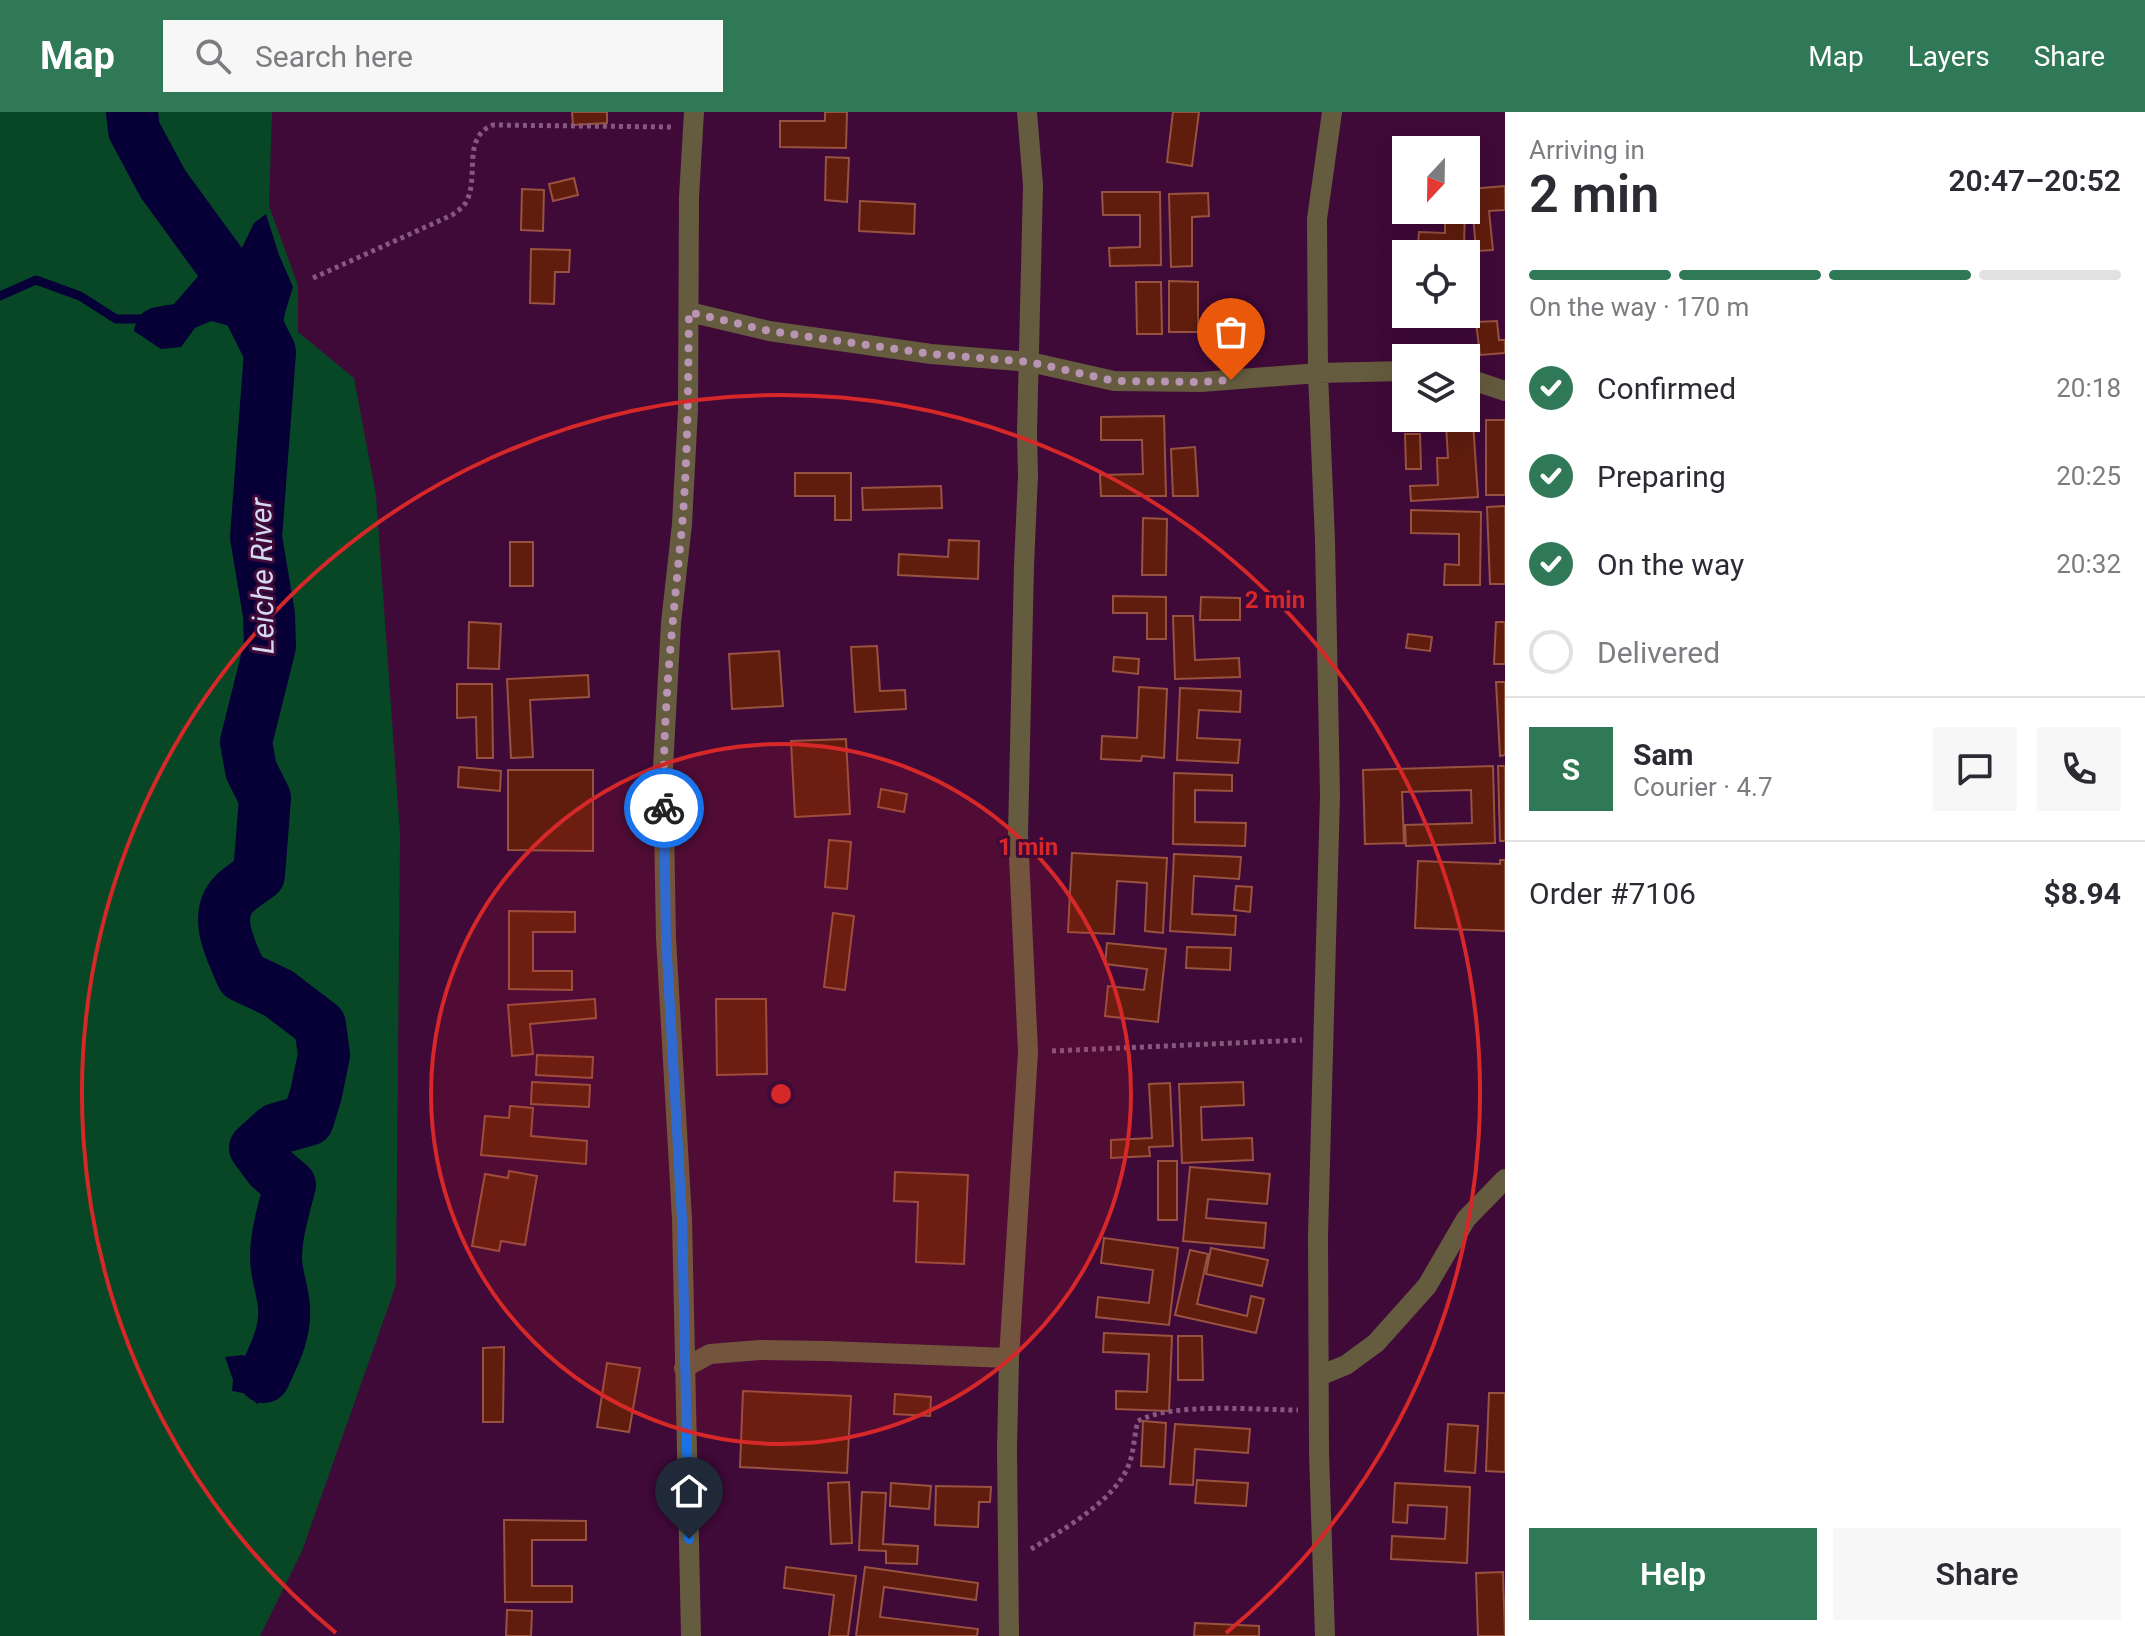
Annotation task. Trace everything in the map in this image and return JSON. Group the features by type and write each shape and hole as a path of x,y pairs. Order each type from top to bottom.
{"street":[{"path":"1009,1636 1009,1358 1028,1052 1018,834 1033,185 1027,112"},
{"path":"1325,1636 1318,1236 1330,795 1318,373 1317,219 1332,112"},
{"path":"691,1636 682,1219 666,938 663,768 688,409 689,197 694,120"},
{"path":"689,312 782,333 931,354 1030,362 1114,381 1201,382 1318,373 1392,371"},
{"path":"1480,383 1505,391"},
{"path":"1319,1376 1346,1365 1376,1343 1427,1286 1466,1219 1505,1179"},
{"path":"684,1368 710,1354 760,1350 1009,1358"}],"path":[{"path":"313,278 452,215 465,205 471,190 476,139 482,129 493,125 536,127 694,120"},
{"path":"1028,1052 1323,1039"},
{"path":"1008,1564 1094,1507 1119,1483 1130,1462 1138,1421 1151,1414 1203,1409 1319,1410"}],"green space":[{"path":"0,112 272,112 269,206 298,285 298,332 354,378 376,495 400,833 396,1285 302,1551 260,1636 0,1636"}],"shaded area":[{"path":"266,214 293,287 285,313 273,387 258,386 251,345 238,328 211,321 195,328 181,347 161,349 134,331 143,313 174,304 213,259 225,260 238,256 254,223"},
{"path":"243,1355 253,1360 258,1356 288,1355 287,1378 257,1404 248,1394 232,1391 233,1380 225,1357"}],"building":[{"path":"572,112 607,112 607,123 573,125"},
{"path":"825,112 847,112 846,148 780,147 780,121 825,121"},
{"path":"1173,112 1199,112 1192,166 1167,162"},
{"path":"826,157 849,158 847,202 825,200"},
{"path":"574,178 578,195 553,201 549,184"},
{"path":"1505,186 1505,210 1489,211 1493,250 1480,251 1480,240 1475,240 1474,224 1480,224 1480,188"},
{"path":"522,189 544,190 543,231 521,230"},
{"path":"1102,192 1160,192 1161,265 1110,266 1109,248 1140,247 1140,215 1103,215"},
{"path":"1208,193 1209,216 1192,217 1192,266 1171,267 1169,194"},
{"path":"860,201 915,204 914,234 859,231"},
{"path":"1445,224 1465,224 1464,240 1418,240 1419,232 1445,233"},
{"path":"531,249 570,250 569,272 555,272 554,304 530,303"},
{"path":"1169,281 1198,282 1198,332 1169,332"},
{"path":"1136,282 1161,282 1162,334 1137,334"},
{"path":"1497,321 1499,340 1505,340 1505,353 1480,355 1477,328 1480,328 1480,322"},
{"path":"1164,416 1166,496 1101,496 1100,475 1143,474 1142,440 1101,440 1101,417"},
{"path":"1486,420 1505,420 1505,495 1486,495"},
{"path":"1446,432 1474,432 1478,497 1411,501 1410,486 1438,485 1437,458 1448,458"},
{"path":"1405,434 1420,434 1421,469 1406,469"},
{"path":"1195,447 1198,496 1173,496 1171,449"},
{"path":"795,473 851,473 851,520 835,520 835,496 795,496"},
{"path":"941,486 942,508 863,510 862,488"},
{"path":"1505,506 1505,584 1490,584 1487,507"},
{"path":"1411,510 1481,512 1480,585 1444,585 1445,564 1459,565 1459,534 1411,533"},
{"path":"1143,518 1167,519 1166,575 1142,575"},
{"path":"949,540 979,541 978,579 898,575 899,554 948,557"},
{"path":"510,542 533,542 533,586 510,586"},
{"path":"1113,596 1166,597 1166,639 1147,639 1147,613 1113,613"},
{"path":"1201,597 1240,598 1240,620 1200,620"},
{"path":"1173,616 1193,616 1195,660 1239,658 1240,677 1175,679"},
{"path":"469,622 501,624 499,669 468,668"},
{"path":"1496,622 1505,622 1505,664 1494,664"},
{"path":"1408,634 1432,637 1430,651 1406,648"},
{"path":"877,646 880,691 905,690 906,709 855,712 851,647"},
{"path":"779,651 783,706 732,709 729,654"},
{"path":"1114,657 1139,659 1138,674 1113,671"},
{"path":"588,675 589,697 530,700 533,757 511,758 507,679"},
{"path":"1496,682 1505,682 1505,755 1500,756"},
{"path":"457,684 492,684 493,758 477,758 476,717 457,718"},
{"path":"1139,687 1167,689 1164,758 1142,756 1141,761 1101,759 1102,736 1137,738"},
{"path":"1180,688 1241,691 1240,712 1199,710 1197,738 1240,740 1238,763 1177,760"},
{"path":"846,739 850,814 795,817 791,741"},
{"path":"1493,766 1495,843 1406,846 1405,825 1472,823 1471,790 1402,792 1404,843 1365,844 1363,770"},
{"path":"1498,766 1505,766 1505,841 1500,841"},
{"path":"459,767 501,771 500,791 458,787"},
{"path":"508,770 593,770 593,851 508,850"},
{"path":"1174,773 1232,775 1232,791 1195,790 1195,822 1246,823 1245,846 1173,844"},
{"path":"881,789 907,794 904,812 878,807"},
{"path":"829,840 851,842 847,889 825,887"},
{"path":"1072,853 1167,858 1163,933 1145,931 1147,883 1117,881 1114,934 1068,932"},
{"path":"1174,854 1241,857 1239,879 1194,876 1192,914 1236,916 1235,935 1170,931"},
{"path":"1500,860 1505,860 1505,931 1415,928 1418,861 1500,864"},
{"path":"1236,886 1252,887 1250,912 1234,910"},
{"path":"509,911 575,912 575,932 533,932 533,971 572,971 572,990 509,989"},
{"path":"833,913 854,916 845,990 824,987"},
{"path":"1107,943 1166,949 1158,1022 1105,1016 1108,986 1144,990 1147,969 1105,964"},
{"path":"1187,947 1231,948 1230,970 1186,968"},
{"path":"595,999 596,1018 530,1024 533,1054 512,1056 508,1005"},
{"path":"716,999 766,999 767,1074 717,1075"},
{"path":"537,1055 593,1057 592,1078 536,1075"},
{"path":"532,1082 590,1085 589,1107 531,1104"},
{"path":"1243,1082 1244,1105 1201,1107 1202,1140 1252,1138 1253,1160 1182,1163 1179,1084"},
{"path":"1170,1083 1173,1146 1149,1147 1150,1156 1111,1158 1111,1140 1152,1138 1149,1084"},
{"path":"510,1106 533,1108 531,1136 587,1141 586,1164 481,1155 485,1116 509,1118"},
{"path":"1158,1161 1177,1161 1177,1220 1158,1220"},
{"path":"1190,1167 1270,1174 1267,1204 1208,1199 1206,1218 1266,1223 1264,1248 1183,1241"},
{"path":"509,1171 537,1176 525,1245 501,1241 499,1251 472,1246 485,1174 508,1178"},
{"path":"895,1172 968,1175 964,1264 916,1262 918,1202 894,1201"},
{"path":"1104,1238 1178,1248 1169,1325 1096,1317 1098,1297 1149,1303 1153,1270 1101,1263"},
{"path":"1211,1248 1268,1260 1262,1286 1206,1274"},
{"path":"1190,1250 1208,1254 1197,1304 1247,1316 1251,1296 1264,1299 1256,1333 1175,1315"},
{"path":"1104,1333 1172,1336 1169,1411 1116,1409 1116,1391 1147,1392 1149,1354 1103,1352"},
{"path":"1178,1336 1202,1336 1203,1380 1178,1380"},
{"path":"504,1347 503,1422 483,1422 483,1348"},
{"path":"607,1363 640,1368 629,1432 597,1427"},
{"path":"743,1391 851,1396 847,1473 740,1467"},
{"path":"1489,1393 1505,1393 1505,1472 1486,1471"},
{"path":"895,1394 931,1397 930,1416 894,1414"},
{"path":"1143,1421 1166,1423 1164,1467 1141,1466"},
{"path":"1175,1424 1250,1429 1248,1453 1195,1449 1193,1485 1170,1484"},
{"path":"1448,1424 1478,1426 1475,1473 1445,1471"},
{"path":"1197,1480 1248,1483 1246,1506 1195,1503"},
{"path":"849,1482 852,1543 831,1544 828,1483"},
{"path":"891,1483 931,1486 929,1509 890,1506"},
{"path":"1395,1483 1470,1487 1467,1563 1391,1559 1392,1536 1445,1539 1447,1507 1408,1505 1407,1523 1393,1522"},
{"path":"936,1486 991,1487 990,1502 979,1502 978,1527 935,1525"},
{"path":"862,1492 886,1493 883,1544 918,1546 917,1564 886,1563 886,1551 859,1550"},
{"path":"504,1520 586,1521 586,1540 532,1540 532,1586 572,1586 572,1602 505,1602"},
{"path":"786,1567 856,1576 848,1636 829,1636 834,1595 784,1588"},
{"path":"865,1567 978,1583 976,1600 884,1587 880,1617 978,1629 977,1636 856,1636"},
{"path":"1503,1572 1505,1636 1478,1636 1476,1573"},
{"path":"507,1610 532,1611 531,1636 506,1636"},
{"path":"1195,1623 1259,1626 1259,1636 1194,1636"}],"waterway":[{"name":"Leiche River","path":"132,112 134,130 163,184 236,284 270,352 256,537 269,615 270,646 246,742 251,770 265,798 259,875 234,894 228,903 224,924 229,946 242,976 278,993 320,1025 324,1055 308,1120 276,1129 255,1148 270,1168 290,1185 276,1249 284,1307 283,1326 264,1377"},
{"path":"0,296 36,280 80,296 116,319 148,319"}],"way so far":[{"path":"664,808 663,768 671,623 682,524 688,409 689,312 769,331 931,354 1030,362 1114,381 1231,380"}],"route":[{"path":"664,808 666,938 682,1219 689,1539"}]}
